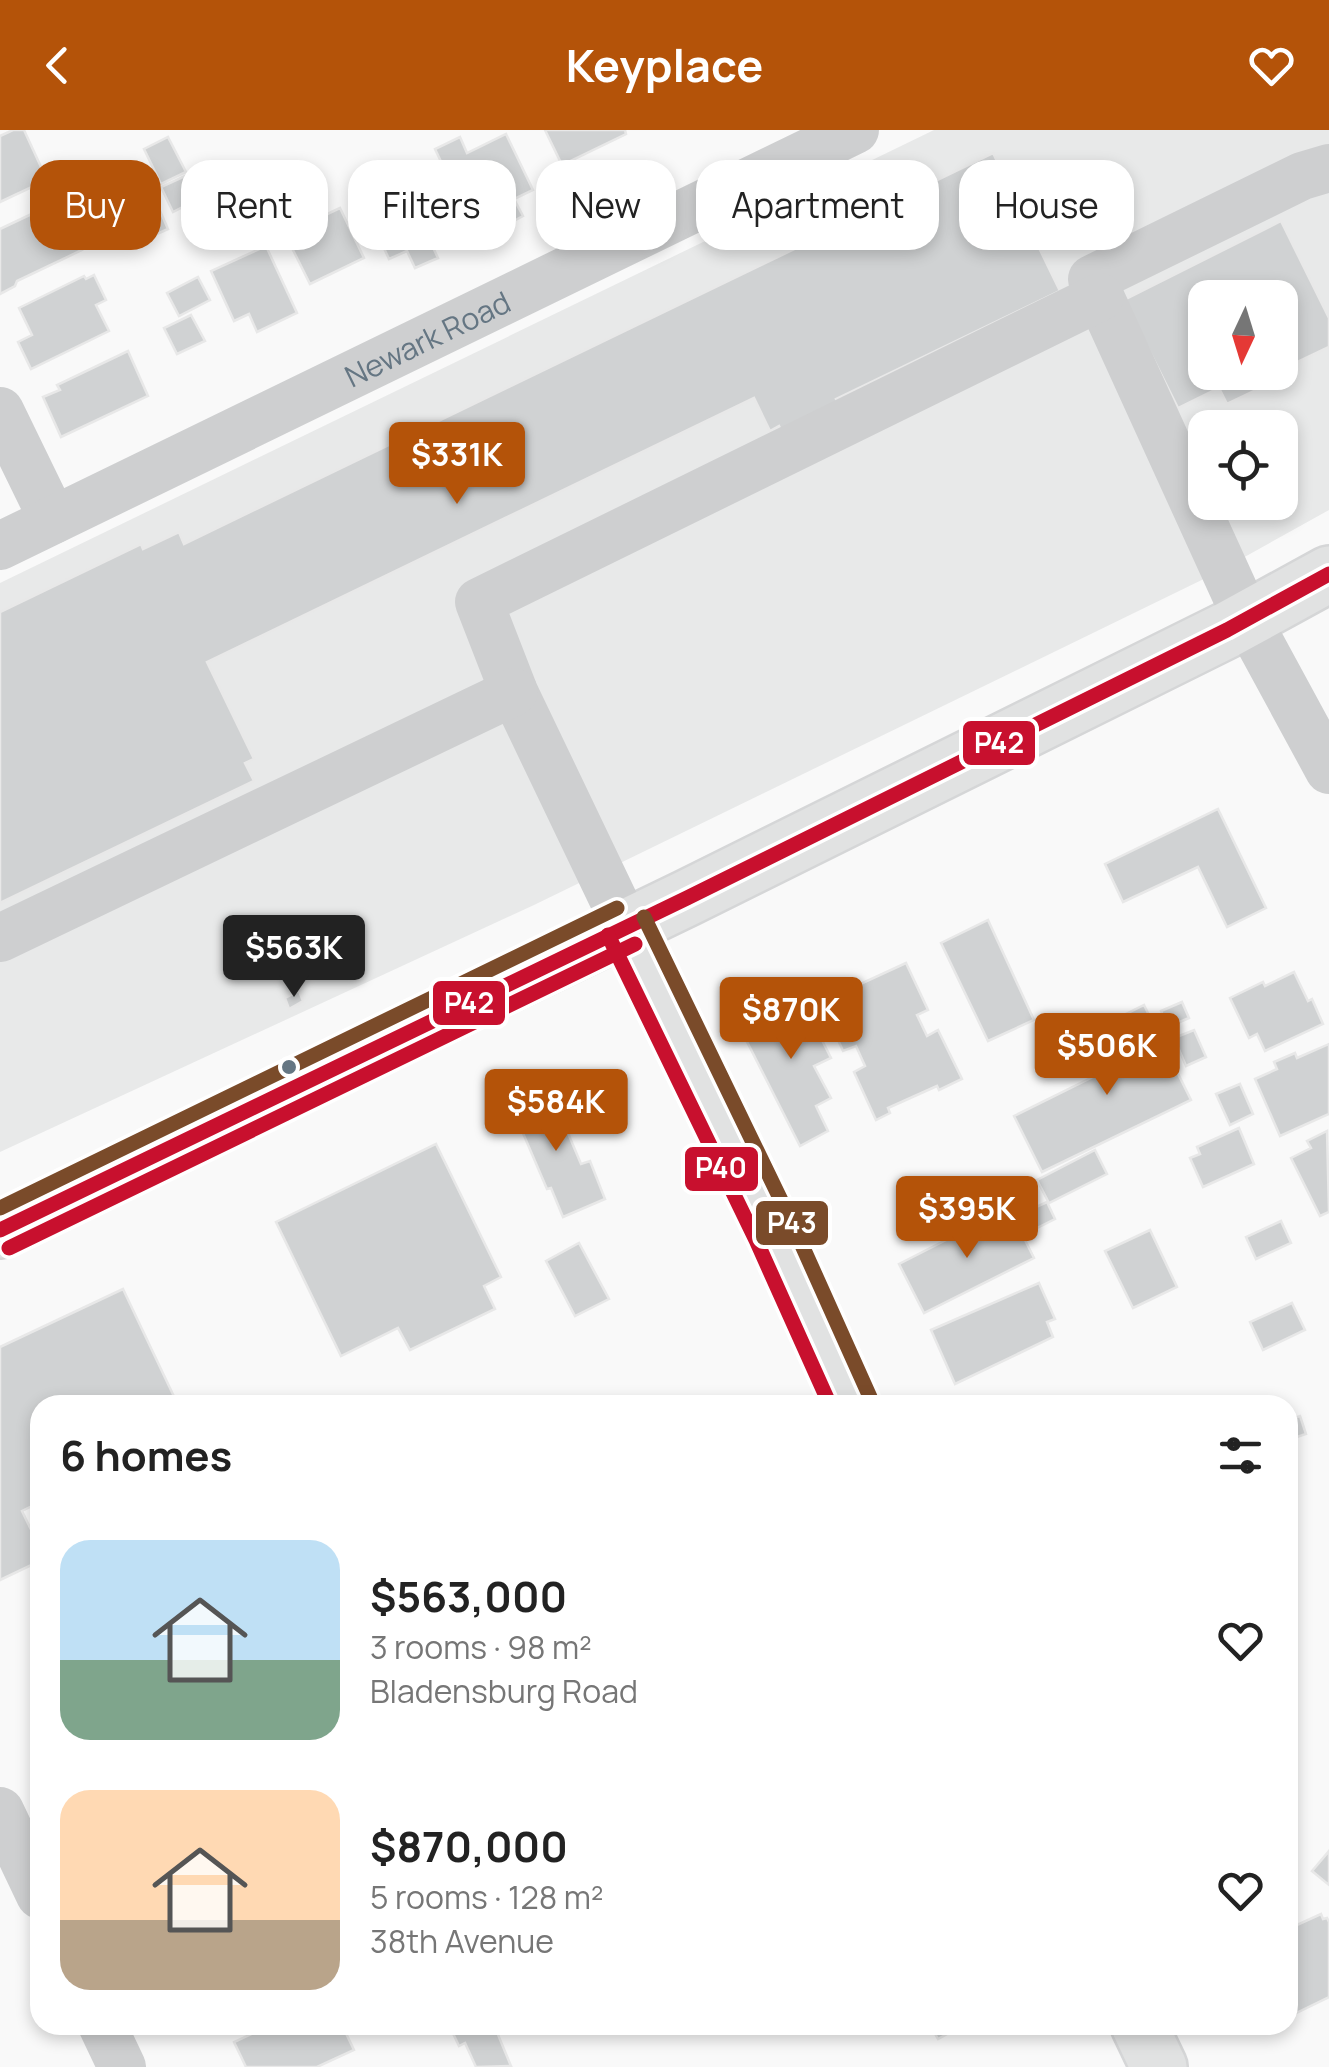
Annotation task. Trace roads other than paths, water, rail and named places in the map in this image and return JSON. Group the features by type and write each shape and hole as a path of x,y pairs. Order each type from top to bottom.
{"main road":[{"path":"0,1230 704,889 1247,620 1329,574"},
{"path":"626,926 774,1232 847,1395"},
{"path":"1144,2035 1159,2067"}],"street":[{"name":"Newark Road","path":"0,546 855,130"},
{"path":"1327,762 1247,620 1092,279 1302,176 1329,168"},
{"path":"626,926 514,692 479,602 1100,297"},
{"path":"0,410 54,520"},
{"path":"0,938 514,692"},
{"path":"0,1810 30,1873"},
{"path":"107,2035 122,2067"}]}
